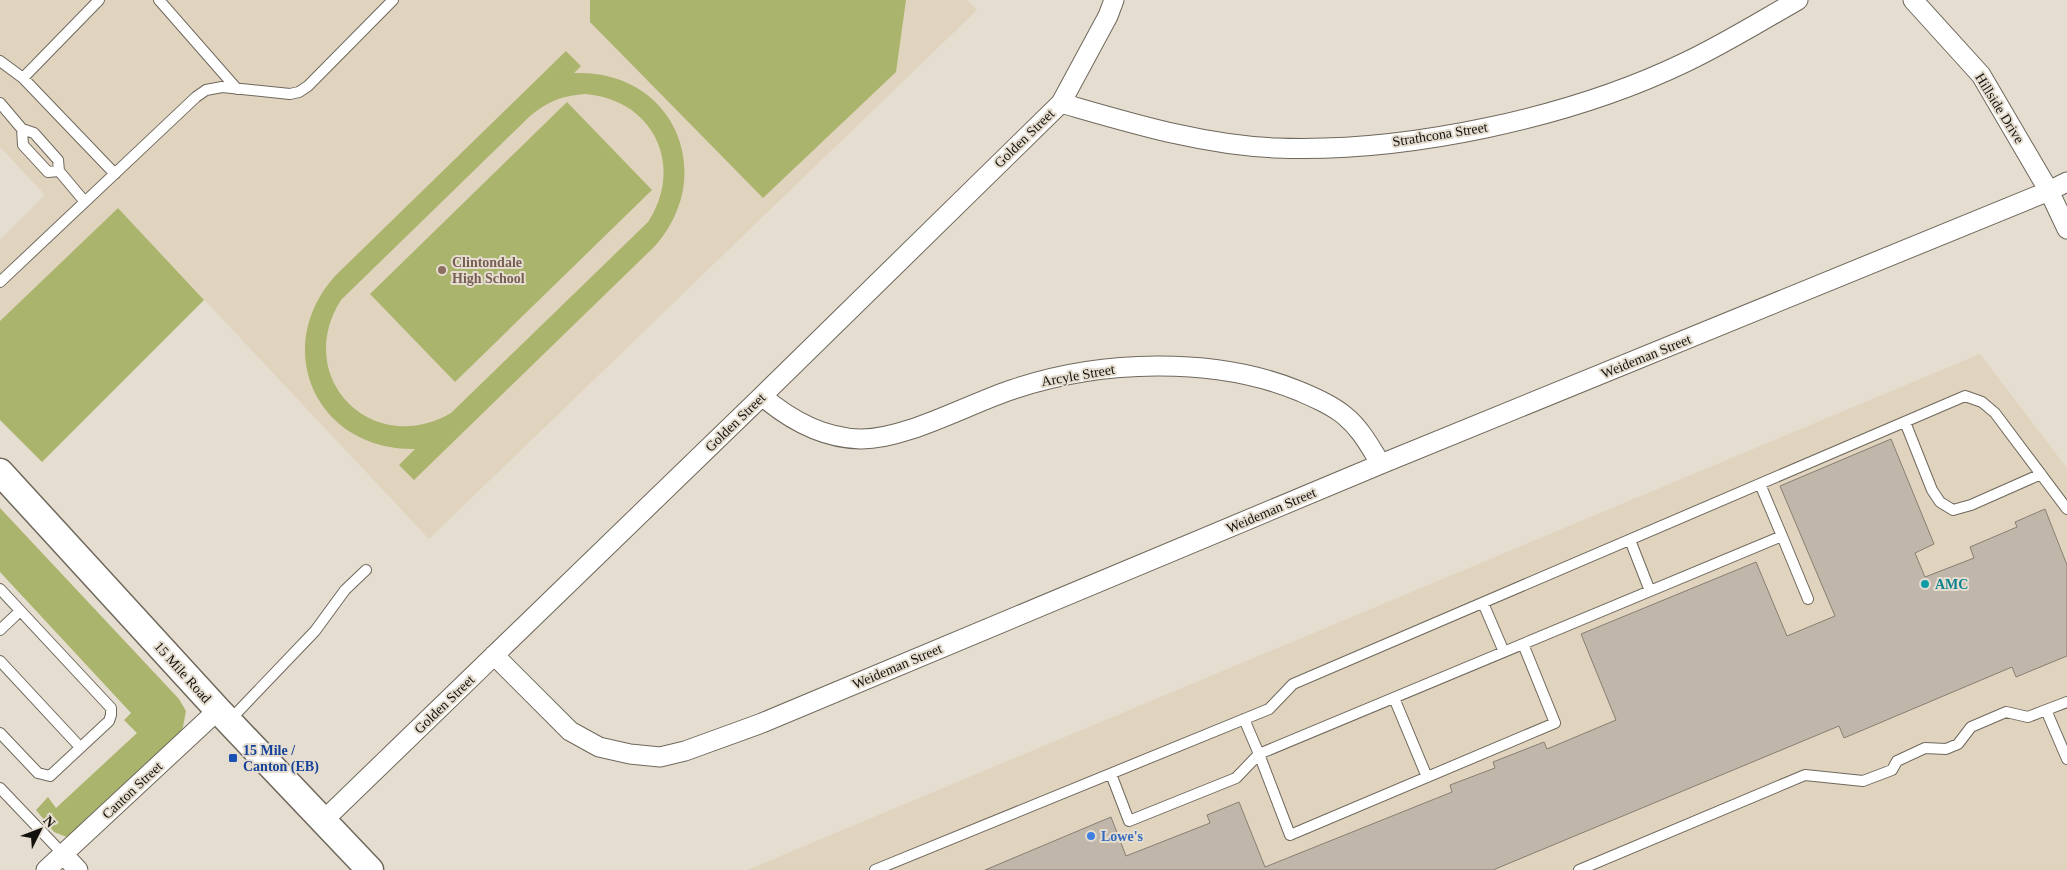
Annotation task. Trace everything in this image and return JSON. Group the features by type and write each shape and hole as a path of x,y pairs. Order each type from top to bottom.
{"main road":[{"name":"15 Mile Road","path":"0,472 223,716 370,870"}],"street":[{"name":"Golden Street","path":"324,820 762,396 1061,103 1108,16 1114,0"},
{"name":"Strathcona Street","path":"1061,103 1161,132 1213,141 1276,148 1356,146 1410,140 1472,130 1534,116 1598,98 1686,62 1798,0"},
{"name":"Hillside Drive","path":"1913,0 1981,75 2049,191 2067,229"},
{"name":"Weideman Street","path":"494,655 570,731 599,747 630,754 660,757 685,751 762,723 1380,464 2067,182"},
{"name":"Arcyle Street","path":"762,396 795,420 828,435 861,439 891,435 1012,389 1051,377 1110,368 1183,367 1235,373 1272,382 1319,399 1351,422 1363,435 1380,464"},
{"name":"Canton Street","path":"46,870 223,716"},
{"path":"63,854 78,870"}],"lane":[{"path":"23,78 99,0"},
{"path":"158,0 237,89"},
{"path":"0,282 196,97 206,90 222,87 290,94 299,92 308,86 393,0"},
{"path":"0,61 23,78 115,174"},
{"path":"0,103 22,128 34,133 58,160 59,171 85,202"},
{"path":"22,128 23,145 48,172 59,171"},
{"path":"875,870 1269,709 1293,684 1965,396 1982,402 1995,413 2067,509"},
{"path":"1905,422 1932,490 1940,502 1953,510 1971,505 2041,474"},
{"path":"1760,484 1808,599"},
{"path":"1110,774 1129,821 1236,778 1259,754 1782,536"},
{"path":"1630,540 1650,591"},
{"path":"223,716 315,631 345,590 366,570"},
{"path":"0,589 111,708 109,721 50,776 38,773 0,733"},
{"path":"1483,603 1504,652"},
{"path":"0,630 20,611"},
{"path":"1244,719 1290,835 1555,723 1524,644"},
{"path":"0,661 80,747"},
{"path":"1394,698 1427,778"},
{"path":"1579,870 1805,776 1863,781 1892,770 1897,761 1926,748 1946,749 1958,744 1971,728 2006,712 2028,717 2067,702"},
{"path":"2046,710 2067,759"},
{"path":"0,788 63,854"}],"shaded area":[{"name":"Clintondale High School","path":"0,0 967,0 977,10 429,539 118,208 0,321 0,240 45,195 0,147"},
{"path":"1980,354 2067,468 2067,870 747,870"}],"green space":[{"path":"590,0 906,0 896,72 763,198 590,22"},
{"path":"566,51 581,66 574,73 609,76 637,88 660,107 676,131 684,158 683,188 674,217 655,246 414,480 399,465 415,449 381,445 352,433 329,414 314,391 306,363 306,334 316,304 335,276","holes":["586,94 609,99 629,109 645,122 656,139 662,158 663,179 659,200 648,222 451,413 422,425 394,426 369,418 348,403 333,382 326,357 328,329 341,300 535,112 548,103 570,96"]},
{"path":"567,102 652,190 455,382 370,294"},
{"path":"118,208 204,300 42,462 0,420 0,321"},
{"path":"0,508 179,699 186,711 182,732 69,838 54,832 36,810 48,797 56,808 137,733 124,720 131,713 0,572"}],"building":[{"path":"1891,439 1934,544 1915,553 1925,577 1974,558 1970,547 2017,527 2015,522 2045,509 2067,565 2067,656 2016,677 2012,667 1844,738 1839,726 1493,870 985,870 1111,817 1126,856 1210,823 1207,815 1239,802 1265,867 1452,792 1450,785 1495,768 1493,762 1544,742 1547,749 1616,720 1581,634 1756,562 1787,636 1835,616 1780,486"}],"place":[{"name":"Clintondale High School","path":"442,270"},
{"name":"AMC","path":"1925,584"},
{"name":"15 Mile / Canton (EB)","path":"233,758"},
{"name":"Lowe's","path":"1091,836"}]}
